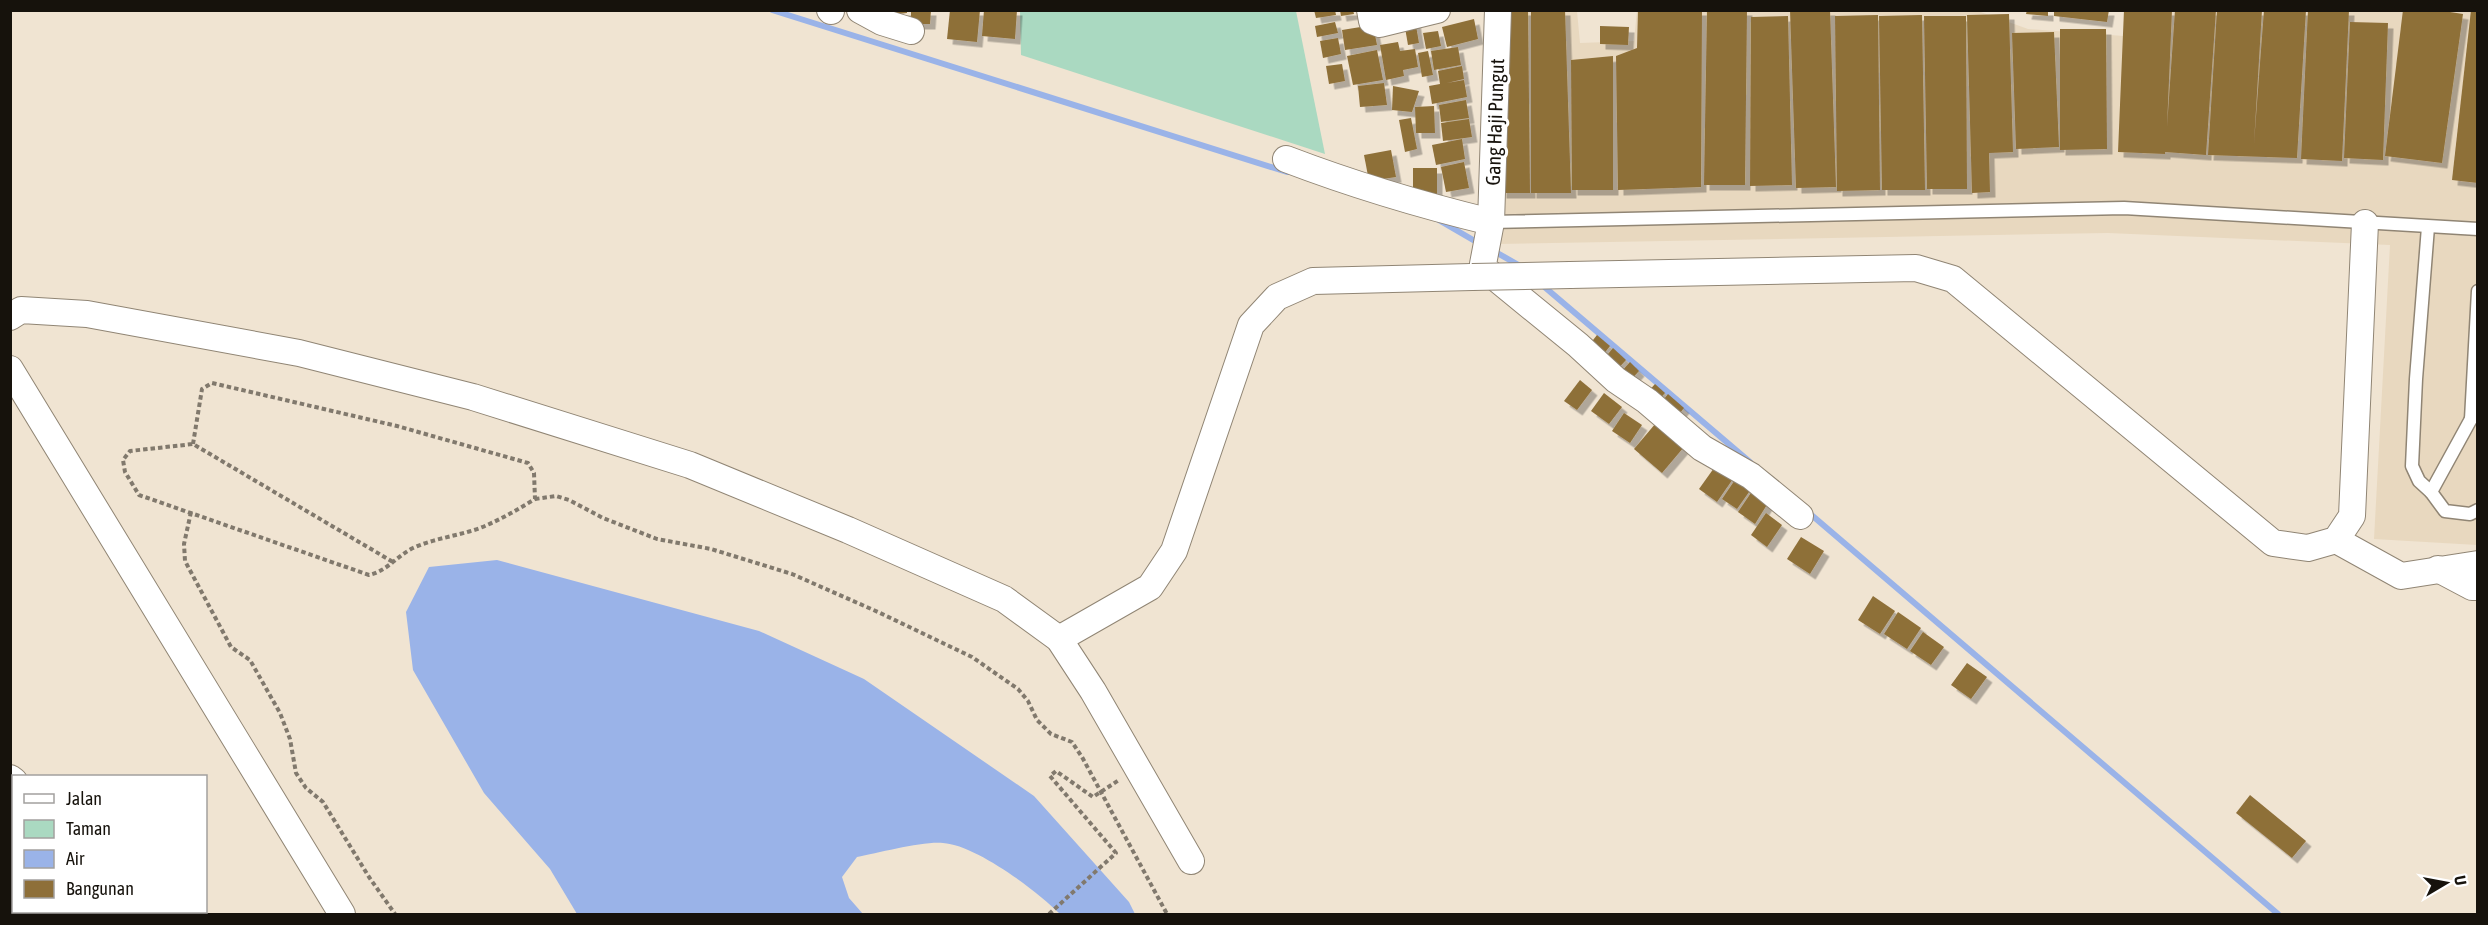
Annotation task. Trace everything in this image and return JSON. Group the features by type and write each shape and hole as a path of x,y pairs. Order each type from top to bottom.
{"street":[{"path":"860,10 882,22 910,31"},
{"path":"1370,10 1372,21 1380,24 1437,10"},
{"name":"Gang Haji Pungut","path":"1478,268 1490,227 1498,10"},
{"path":"1286,159 1341,180 1490,227"},
{"path":"1059,639 1149,587 1174,551 1251,325 1276,297 1313,281 1478,268 1570,275 1916,268 1953,279 2272,543 2308,548 2336,540 2352,516 2365,223"},
{"path":"1478,268 1483,264 1486,270 1578,345 1616,380 1647,401 1702,448 1751,476 1800,516"},
{"path":"10,317 21,310 87,314 299,353 485,401 690,465 838,526 1004,599 1059,639 1191,861"},
{"path":"10,369 342,915"},
{"path":"2336,540 2401,576 2478,564"},
{"path":"2438,569 2472,587 2478,587"}],"lane":[{"path":"1490,227 2124,208 2478,230"},
{"path":"2427,227 2412,466 2419,481 2431,492 2445,511 2470,514 2478,510"},
{"path":"2431,492 2474,415 2478,291"}],"path":[{"path":"193,444 202,389 212,383 397,426 528,463 534,473 535,499"},
{"path":"393,562 193,444 130,451 123,460 125,472 139,495 369,575 381,573 410,550 430,540 478,528 507,516 535,499 556,496 569,500 603,518 657,539 711,549 792,574 972,657 1018,689 1028,701 1037,720 1051,734 1072,742 1101,791 1167,915"},
{"path":"191,512 184,544 185,561 231,647 250,660 280,713 290,739 296,773 306,788 323,802 395,915"},
{"path":"1049,915 1116,853 1050,776 1056,771 1093,797 1137,768"}],"shaded area":[{"path":"1637,10 1978,11 2028,29 2124,36 2126,11 2477,11 2477,545 2374,539 2390,245 2108,233 1496,244 1494,11 1577,11 1580,43 1634,41"}],"green space":[{"path":"1020,11 1296,11 1325,154 1021,55"}],"water":[{"path":"497,560 759,631 864,679 1034,796 1129,902 1135,914 1060,914 1037,893 988,860 957,846 934,843 857,857 842,877 849,898 863,914 577,914 550,869 484,793 413,670 406,612 429,567"}],"building":[{"path":"872,10 907,10 907,13 873,17"},
{"path":"911,10 931,10 930,24 911,24"},
{"path":"950,10 980,10 977,42 947,39"},
{"path":"984,10 1017,10 1015,39 982,36"},
{"path":"1314,10 1335,10 1336,15 1316,18"},
{"path":"1340,10 1353,10 1354,14 1341,16"},
{"path":"1502,10 1528,10 1530,193 1501,193"},
{"path":"1531,10 1565,10 1571,193 1531,193"},
{"path":"1638,10 1702,10 1701,187 1618,190 1616,56 1637,48"},
{"path":"1707,10 1747,10 1745,185 1704,185"},
{"path":"1790,10 1830,10 1836,187 1796,188"},
{"path":"2027,10 2048,10 2048,16 2026,14"},
{"path":"2054,10 2109,10 2107,22 2054,16"},
{"path":"2124,10 2172,10 2167,127 2175,10 2216,10 2206,155 2118,152"},
{"path":"2217,10 2262,10 2254,143 2264,10 2306,10 2297,158 2208,155"},
{"path":"2308,10 2349,10 2342,161 2301,159"},
{"path":"2403,10 2437,10 2463,14 2442,163 2385,156"},
{"path":"2471,10 2478,10 2478,183 2452,180"},
{"path":"2009,14 2013,152 1989,153 1990,192 1972,193 1967,15"},
{"path":"1878,15 1880,190 1837,191 1835,16"},
{"path":"1922,15 1925,190 1882,190 1879,16"},
{"path":"1788,16 1792,185 1750,186 1751,17"},
{"path":"1924,16 1966,16 1967,189 1927,189"},
{"path":"1474,19 1478,39 1447,47 1442,27"},
{"path":"1415,20 1419,43 1408,45 1404,22"},
{"path":"1335,22 1338,33 1317,37 1315,26"},
{"path":"2350,22 2388,23 2383,160 2344,158"},
{"path":"1373,25 1377,45 1345,50 1342,30"},
{"path":"1600,26 1629,27 1628,45 1600,44"},
{"path":"2060,29 2106,29 2107,149 2060,150"},
{"path":"1438,31 1441,46 1426,49 1423,33"},
{"path":"2054,32 2059,147 2016,149 2012,33"},
{"path":"1338,38 1341,54 1323,58 1320,41"},
{"path":"1398,42 1400,51 1415,49 1418,67 1403,70 1404,76 1386,80 1380,45"},
{"path":"1458,47 1461,65 1434,70 1431,51"},
{"path":"1377,50 1383,80 1353,85 1347,56"},
{"path":"1428,51 1433,75 1422,77 1418,53"},
{"path":"1613,56 1613,190 1572,190 1571,60"},
{"path":"1342,64 1345,81 1329,84 1326,66"},
{"path":"1462,66 1464,79 1447,83 1464,80 1467,97 1432,104 1429,86 1440,84 1438,71"},
{"path":"1384,83 1387,105 1360,107 1358,86"},
{"path":"1393,86 1419,91 1412,112 1392,110"},
{"path":"1466,100 1469,118 1441,122 1439,105"},
{"path":"1434,106 1435,133 1416,133 1415,107"},
{"path":"1411,118 1417,149 1405,152 1399,120"},
{"path":"1469,119 1472,137 1443,141 1441,123"},
{"path":"1462,139 1465,159 1436,165 1432,145"},
{"path":"1391,150 1396,177 1369,181 1364,155"},
{"path":"1464,162 1469,188 1446,192 1441,167"},
{"path":"1413,168 1437,168 1437,194 1413,194"},
{"path":"1597,335 1610,346 1599,360 1586,349"},
{"path":"1613,348 1626,360 1616,371 1603,360"},
{"path":"1630,362 1639,371 1630,381 1621,372"},
{"path":"1580,380 1592,390 1577,410 1564,401"},
{"path":"1655,384 1665,393 1656,403 1646,394"},
{"path":"1604,393 1622,407 1609,424 1591,411"},
{"path":"1668,394 1684,408 1676,418 1660,404"},
{"path":"1624,413 1642,425 1630,443 1612,431"},
{"path":"1661,417 1689,441 1662,473 1634,449"},
{"path":"1719,461 1737,473 1717,502 1699,489"},
{"path":"1739,474 1754,485 1737,509 1722,499"},
{"path":"1757,484 1773,495 1755,524 1738,512"},
{"path":"1766,513 1782,525 1767,547 1751,535"},
{"path":"1801,537 1824,551 1810,574 1787,559"},
{"path":"1873,596 1895,611 1880,634 1858,620"},
{"path":"1898,612 1921,628 1907,649 1884,634"},
{"path":"1923,632 1944,647 1931,665 1910,651"},
{"path":"1967,663 1987,677 1971,699 1951,685"},
{"path":"2250,795 2306,841 2292,858 2236,813"}],"waterway":[{"path":"772,10 1287,172"},
{"path":"1437,219 1480,244"},
{"path":"1492,250 1522,267"},
{"path":"1541,284 1750,462"},
{"path":"1808,512 2278,914"}]}
